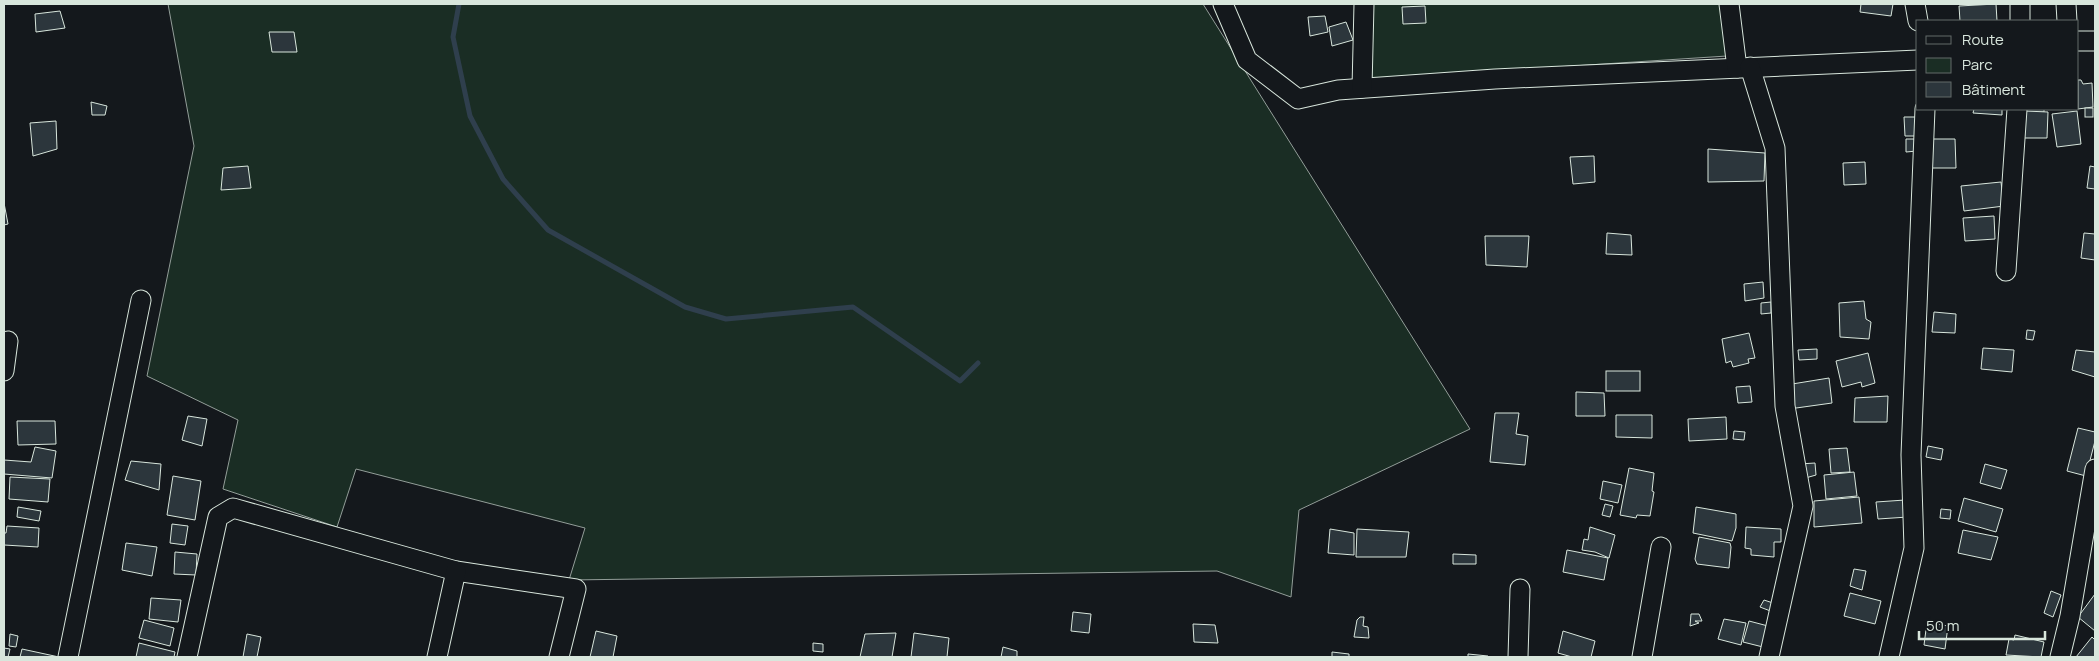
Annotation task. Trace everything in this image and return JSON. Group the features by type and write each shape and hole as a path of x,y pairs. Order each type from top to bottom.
{"street":[{"path":"1223,4 1247,60 1298,99 1338,90 1495,79 1916,60"},
{"path":"1362,88 1364,4"},
{"path":"1730,4 1744,68 1776,148 1785,406 1802,506 1769,657"},
{"path":"1915,4 1918,20"},
{"path":"2020,4 2020,20"},
{"path":"2066,4 2067,20"},
{"path":"2079,41 2095,41"},
{"path":"1889,657 1914,548 1911,455 1925,110"},
{"path":"2006,271 2017,110"},
{"path":"68,657 141,300"},
{"path":"4,370 8,341"},
{"path":"2060,657 2088,553 2095,470"},
{"path":"187,657 218,517 233,508 456,571 576,589 559,657"},
{"path":"1642,657 1661,547"},
{"path":"437,657 456,571"},
{"path":"1518,657 1520,589"}],"green space":[{"path":"168,4 1203,4 1470,429 1299,510 1291,597 1217,571 569,580 585,528 356,469 337,527 223,489 238,420 147,376 194,146"},
{"path":"1372,4 1723,4 1727,56 1371,79"}],"building":[{"path":"1861,4 1893,4 1891,16 1860,12"},
{"path":"1996,4 1997,20 1960,20 1959,6"},
{"path":"1425,6 1426,23 1403,24 1402,7"},
{"path":"60,11 65,28 36,32 35,14"},
{"path":"1325,16 1328,32 1310,36 1308,17"},
{"path":"1346,22 1353,40 1332,46 1329,27"},
{"path":"269,32 294,32 297,52 272,52"},
{"path":"2079,80 2083,84 2092,83 2093,107 2079,109"},
{"path":"91,102 107,106 105,115 92,115"},
{"path":"2085,108 2093,108 2093,117 2085,117"},
{"path":"1974,110 2002,110 2002,115 1973,113"},
{"path":"2026,110 2044,110 2044,112 2026,113"},
{"path":"2025,111 2048,112 2047,138 2024,138"},
{"path":"2077,111 2081,144 2057,147 2052,114"},
{"path":"1904,117 1921,117 1920,136 1905,136"},
{"path":"56,121 57,149 33,156 30,123"},
{"path":"1906,139 1916,139 1917,151 1906,152"},
{"path":"1930,139 1955,139 1956,168 1931,168"},
{"path":"1708,149 1765,153 1764,181 1708,182"},
{"path":"1594,156 1595,182 1573,184 1570,157"},
{"path":"1865,162 1866,184 1844,185 1843,163"},
{"path":"248,166 251,188 221,190 223,168"},
{"path":"2090,166 2095,167 2095,189 2087,188"},
{"path":"2001,182 2004,206 1964,211 1961,186"},
{"path":"4,203 8,224 4,225"},
{"path":"1994,216 1995,239 1965,241 1963,218"},
{"path":"1607,233 1631,235 1632,255 1606,254"},
{"path":"2084,233 2095,234 2095,260 2081,258"},
{"path":"1485,236 1529,236 1527,267 1486,265"},
{"path":"1763,282 1764,298 1745,301 1744,284"},
{"path":"1864,301 1866,319 1871,322 1869,339 1840,337 1839,303"},
{"path":"1771,302 1771,313 1761,314 1761,303"},
{"path":"1934,312 1956,314 1955,333 1932,332"},
{"path":"2027,330 2035,331 2033,340 2026,339"},
{"path":"1749,333 1755,358 1748,359 1749,363 1733,367 1731,361 1726,363 1722,339"},
{"path":"1983,348 2014,350 2012,372 1981,369"},
{"path":"1817,349 1817,359 1799,360 1798,350"},
{"path":"2076,350 2095,352 2095,377 2072,370"},
{"path":"1868,353 1875,383 1862,387 1861,382 1842,387 1836,361"},
{"path":"1606,371 1640,371 1640,391 1606,391"},
{"path":"1829,378 1832,403 1789,409 1786,385"},
{"path":"1750,386 1752,402 1738,403 1736,387"},
{"path":"1576,392 1604,393 1605,416 1576,416"},
{"path":"1888,396 1887,422 1854,422 1855,398"},
{"path":"1495,413 1519,413 1516,434 1528,436 1525,465 1490,462"},
{"path":"1616,415 1652,415 1652,438 1616,437"},
{"path":"188,416 207,419 202,446 182,440"},
{"path":"1726,417 1727,439 1689,441 1688,419"},
{"path":"17,421 55,421 56,444 18,445"},
{"path":"2078,428 2095,432 2095,441 2086,476 2067,471"},
{"path":"1734,431 1745,432 1744,440 1733,439"},
{"path":"1928,446 1943,449 1941,460 1926,457"},
{"path":"35,447 56,451 52,478 4,474 4,460 31,462"},
{"path":"1847,448 1850,472 1831,473 1829,449"},
{"path":"131,461 161,464 159,490 125,480"},
{"path":"1815,463 1816,475 1802,479 1799,464"},
{"path":"1985,464 2007,470 2001,489 1980,483"},
{"path":"1629,468 1654,473 1652,491 1654,492 1650,516 1637,515 1636,518 1620,515"},
{"path":"1854,472 1857,496 1826,499 1824,475"},
{"path":"173,476 201,481 195,520 167,515"},
{"path":"10,477 50,479 48,502 9,499"},
{"path":"1603,481 1622,485 1618,503 1600,499"},
{"path":"1859,497 1862,523 1814,527 1814,501"},
{"path":"1964,498 2003,509 1996,532 1958,521"},
{"path":"1905,500 1908,517 1878,519 1876,502"},
{"path":"1605,504 1613,506 1610,517 1602,515"},
{"path":"18,507 41,511 39,521 17,517"},
{"path":"1696,507 1736,514 1736,528 1732,541 1693,533"},
{"path":"1941,509 1951,510 1950,519 1940,518"},
{"path":"172,524 188,526 185,545 170,543"},
{"path":"7,526 39,528 38,547 4,545 4,533 6,533"},
{"path":"1590,527 1615,535 1609,558 1595,552 1582,550 1584,539 1588,540"},
{"path":"1746,527 1781,529 1781,542 1774,542 1774,557 1751,555 1751,549 1745,548"},
{"path":"1330,529 1354,533 1354,555 1328,553"},
{"path":"1357,529 1409,532 1406,557 1356,557"},
{"path":"1963,530 1998,537 1991,560 1958,553"},
{"path":"1699,537 1730,543 1729,568 1697,564 1695,559"},
{"path":"126,543 157,547 152,576 122,570"},
{"path":"1567,550 1608,558 1604,580 1563,572"},
{"path":"175,552 197,554 196,575 174,574"},
{"path":"1453,554 1476,555 1476,564 1453,564"},
{"path":"1854,569 1866,571 1862,590 1850,586"},
{"path":"2051,591 2061,595 2053,617 2044,613"},
{"path":"1850,593 1881,601 1875,624 1844,616"},
{"path":"2095,594 2095,631 2078,617"},
{"path":"151,598 181,600 178,622 149,619"},
{"path":"1764,600 1776,604 1773,612 1760,607"},
{"path":"1073,612 1091,614 1089,633 1071,631"},
{"path":"1691,614 1699,614 1702,621 1695,621 1699,623 1690,626"},
{"path":"1360,617 1364,617 1363,626 1368,627 1369,638 1354,637 1357,620"},
{"path":"1724,619 1746,623 1741,645 1718,639"},
{"path":"144,620 174,628 170,646 139,638"},
{"path":"1749,621 1768,626 1763,647 1743,642"},
{"path":"1927,622 1948,626 1945,649 1924,645"},
{"path":"1193,624 1215,625 1218,643 1194,642"},
{"path":"596,631 617,636 613,657 590,657"},
{"path":"1563,631 1595,641 1591,657 1572,657 1558,653"},
{"path":"896,633 892,657 860,657 865,634"},
{"path":"914,633 949,638 947,657 911,657"},
{"path":"10,634 18,636 16,647 9,646"},
{"path":"247,634 261,637 257,657 243,657"},
{"path":"2015,635 2044,642 2041,657 2006,655 2009,639 2014,640"},
{"path":"2092,637 2095,640 2095,657 2076,657"},
{"path":"139,643 175,652 174,657 136,657"},
{"path":"813,643 823,644 823,652 813,651"},
{"path":"1003,647 1017,651 1017,657 1001,657"},
{"path":"4,648 10,649 8,657 4,657"},
{"path":"22,649 59,657 20,657"},
{"path":"1332,652 1349,654 1349,657 1332,657"},
{"path":"1468,654 1488,656 1488,657 1468,657"}],"waterway":[{"path":"459,4 453,37 470,116 503,179 548,230 685,307 726,319 853,307 960,381 978,363"}]}
